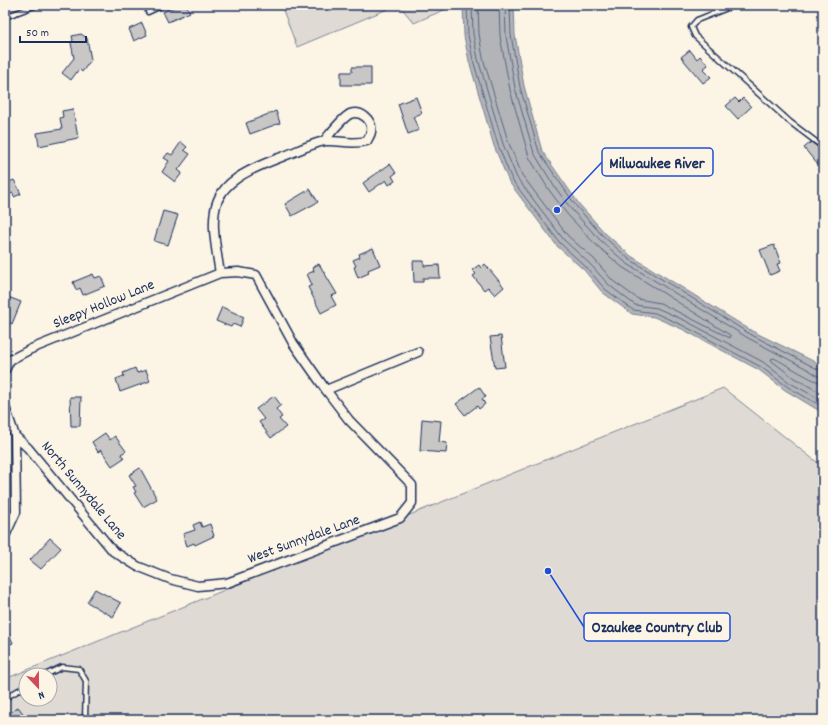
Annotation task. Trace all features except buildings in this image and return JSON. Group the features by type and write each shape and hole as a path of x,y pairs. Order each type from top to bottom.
{"street":[{"path":"220,273 213,232 215,204 222,191 234,180 250,170 324,141 348,115 356,113 362,114 369,120 371,132 367,141 354,144 324,141"},
{"name":"Sleepy Hollow Lane","path":"5,370 10,360 31,349 220,273 238,272 256,275 292,343 326,390"},
{"path":"326,390 418,352"},
{"name":"West Sunnydale Lane","path":"198,586 227,583 367,532 400,518 412,503 412,485 349,420 326,390"},
{"path":"5,407 15,436 16,512 5,536"},
{"name":"North Sunnydale Lane","path":"15,436 28,448 113,551 137,566 170,579 198,586"}],"lane":[{"path":"5,17 37,5"},
{"path":"148,12 163,5"},
{"path":"735,5 697,20 691,27 695,36 790,122 823,147"},
{"path":"58,669 62,667 79,669 86,681 85,720"},
{"path":"5,698 18,691"}],"shaded area":[{"path":"281,5 397,5 297,47"},
{"path":"399,5 455,5 414,23"},
{"path":"723,388 823,467 823,720 5,720 5,679 18,674 18,707 58,707 58,667 35,667"}],"water":[{"path":"463,5 514,5 515,35 524,86 542,151 579,204 605,233 631,256 752,331 815,362 823,370 823,413 785,390 759,370 682,329 654,317 632,314 602,292 584,270 557,246 509,182 494,146 469,61 464,36"}],"place":[{"name":"Milwaukee River","path":"557,210"},
{"name":"Ozaukee Country Club","path":"548,571"}]}
